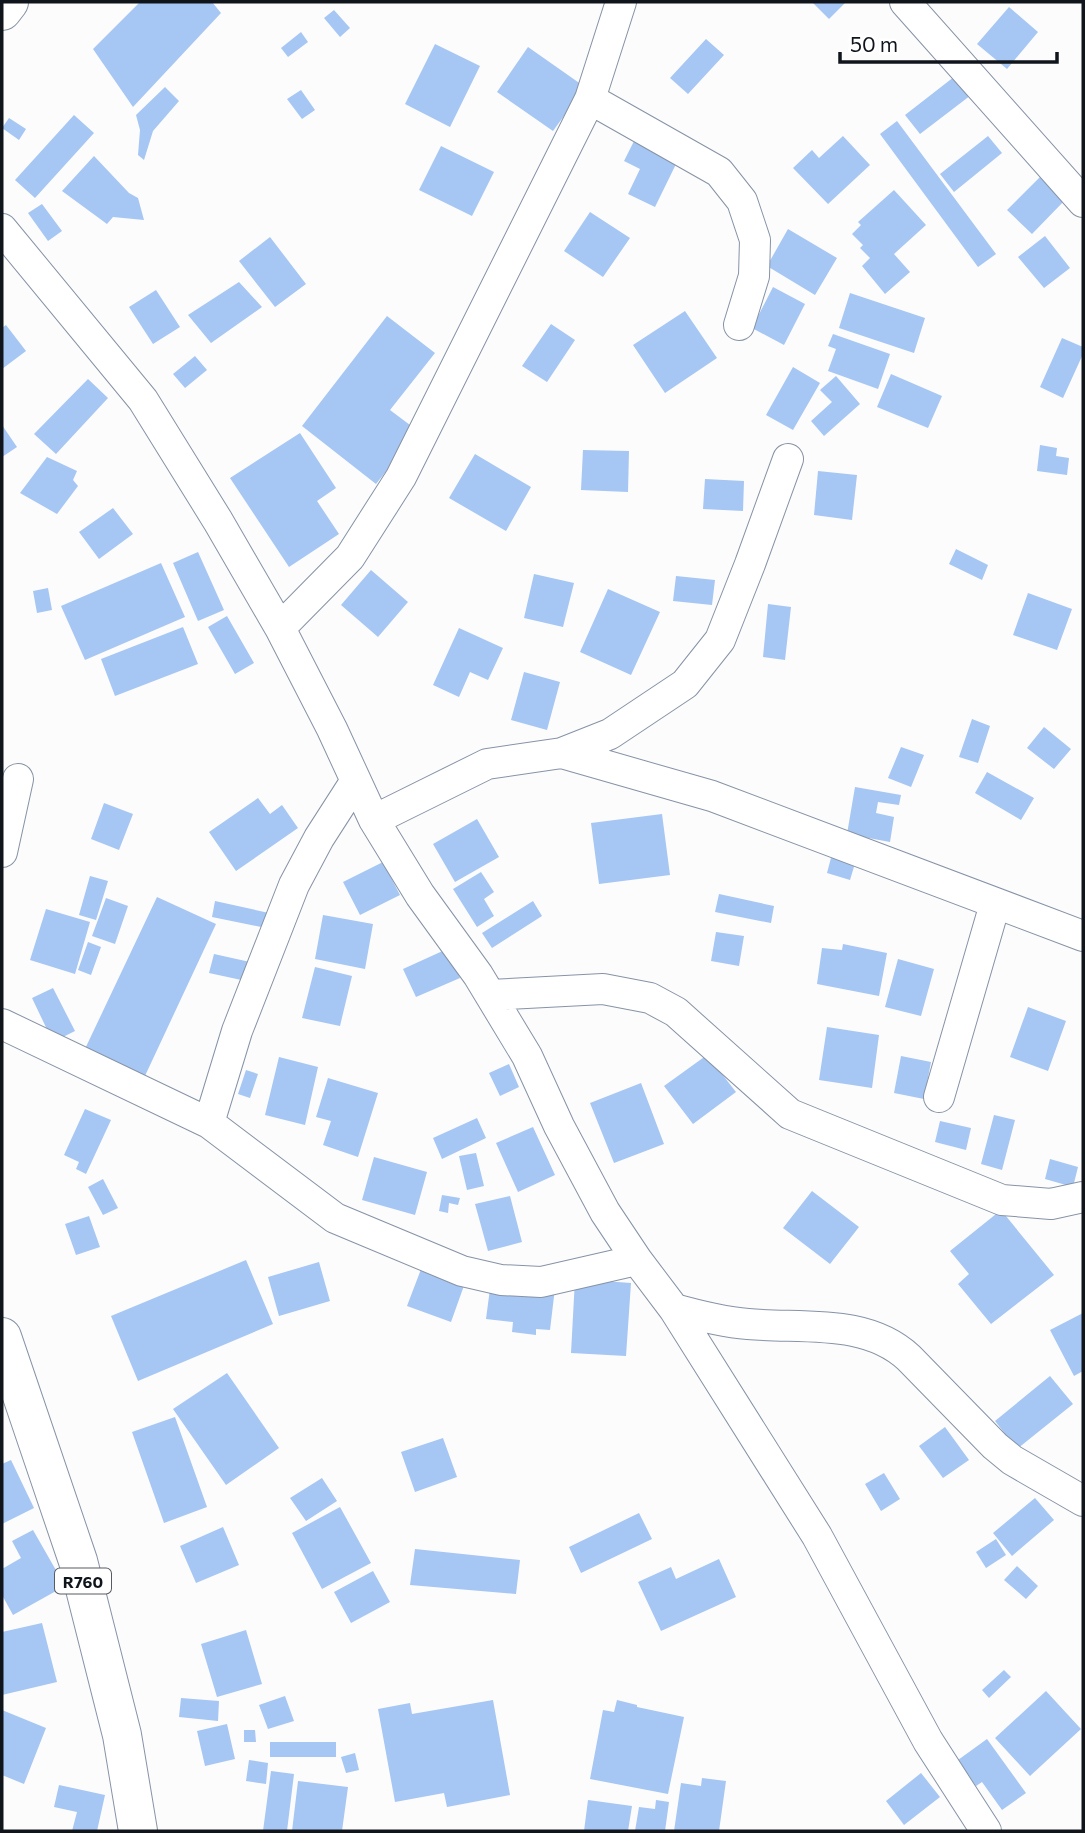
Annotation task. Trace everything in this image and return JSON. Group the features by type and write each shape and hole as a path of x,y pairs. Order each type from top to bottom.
{"main road":[{"path":"2,11 9,2"},
{"name":"R760","path":"2,1337 78,1561 122,1735 138,1831"}],"street":[{"path":"280,628 350,557 401,477 590,99 621,2"},
{"path":"905,2 1083,202"},
{"path":"590,99 719,172 742,201 755,240 754,276 739,325"},
{"path":"2,229 143,400 218,521 280,628 332,729 374,820 420,895 478,975 527,1056 559,1126 605,1212 674,1309 817,1536 928,1741 986,1831"},
{"path":"374,820 487,764 562,753 610,734 685,684 720,640 788,459"},
{"path":"562,753 712,796 1083,936"},
{"path":"2,852 19,779"},
{"path":"209,1123 237,1031 294,885 319,838 355,782"},
{"path":"939,1097 995,904"},
{"path":"490,995 603,989 650,998 676,1012 790,1114 1002,1200 1051,1204 1083,1197"},
{"path":"2,1024 209,1123 335,1218 461,1271 501,1280 541,1282 637,1260"},
{"path":"674,1309 717,1321 843,1329 886,1341 909,1358 1012,1460 1083,1501"}],"building":[{"path":"140,2 212,2 221,13 133,107 93,49"},
{"path":"812,2 846,2 829,19"},
{"path":"1009,7 1038,32 1007,69 977,44"},
{"path":"334,10 350,28 340,37 324,18"},
{"path":"301,32 308,42 288,57 281,48"},
{"path":"706,39 724,55 688,94 670,78"},
{"path":"435,44 480,66 450,127 405,104"},
{"path":"528,47 585,87 553,131 497,92"},
{"path":"959,73 975,92 920,134 905,115"},
{"path":"165,87 179,101 153,131 144,160 138,155 140,130 136,115"},
{"path":"301,90 315,110 302,119 287,99"},
{"path":"74,115 94,133 35,198 15,180"},
{"path":"9,118 26,129 19,140 2,128"},
{"path":"897,121 996,254 978,267 880,134"},
{"path":"843,136 870,165 828,204 793,168 812,150 819,158"},
{"path":"988,136 1002,153 954,192 940,174"},
{"path":"635,139 678,160 655,207 628,194 640,169 624,161"},
{"path":"441,146 494,172 472,216 419,190"},
{"path":"94,156 129,193 138,198 144,220 113,217 107,224 62,191"},
{"path":"1042,175 1066,199 1032,234 1007,210"},
{"path":"894,190 926,225 894,254 910,272 885,294 862,266 870,258 860,248 863,245 852,234 861,225 858,222"},
{"path":"42,204 62,231 48,241 28,213"},
{"path":"590,212 630,238 603,277 564,251"},
{"path":"788,229 837,258 815,295 767,266"},
{"path":"1045,236 1070,268 1044,288 1018,257"},
{"path":"270,237 306,284 275,307 239,261"},
{"path":"239,282 262,307 211,343 188,315"},
{"path":"773,287 805,304 784,345 752,328"},
{"path":"156,290 180,327 153,344 129,307"},
{"path":"850,293 925,318 914,353 839,328"},
{"path":"685,311 717,358 665,393 633,345"},
{"path":"387,316 435,353 390,410 418,431 376,484 302,426"},
{"path":"551,324 575,340 547,382 522,366"},
{"path":"6,325 26,351 2,369 2,328"},
{"path":"833,334 890,354 878,389 828,371 836,349 828,346"},
{"path":"1062,338 1083,347 1083,354 1063,398 1040,387"},
{"path":"195,356 207,370 185,388 173,374"},
{"path":"793,367 820,383 793,430 766,415"},
{"path":"891,374 942,396 928,428 877,407"},
{"path":"836,376 860,404 824,436 811,421 832,402 820,390"},
{"path":"88,379 108,398 56,454 34,434"},
{"path":"2,425 17,447 2,457"},
{"path":"300,433 336,488 317,501 339,534 289,567 230,478"},
{"path":"1040,445 1057,448 1056,456 1069,458 1067,475 1037,471"},
{"path":"583,450 629,451 628,492 581,490"},
{"path":"475,454 531,487 506,531 449,498"},
{"path":"47,457 77,471 73,480 78,486 57,514 20,493"},
{"path":"818,471 857,475 852,520 814,515"},
{"path":"705,479 744,481 743,511 703,509"},
{"path":"113,508 133,534 99,559 79,532"},
{"path":"956,549 988,565 982,580 949,564"},
{"path":"198,552 224,610 198,621 173,563"},
{"path":"161,563 185,617 85,660 61,606"},
{"path":"371,570 408,602 378,637 341,605"},
{"path":"534,574 574,583 563,627 524,618"},
{"path":"676,576 715,580 712,605 673,601"},
{"path":"48,588 52,610 37,613 33,591"},
{"path":"608,589 660,612 631,675 580,652"},
{"path":"1028,593 1072,609 1057,650 1013,635"},
{"path":"768,604 791,607 785,660 763,657"},
{"path":"227,616 254,663 235,674 208,627"},
{"path":"183,627 198,664 115,696 101,659"},
{"path":"459,628 503,648 488,680 470,672 459,697 433,685"},
{"path":"524,672 560,682 547,730 511,720"},
{"path":"972,719 990,726 978,763 959,757"},
{"path":"1044,727 1071,749 1054,769 1027,748"},
{"path":"901,747 924,755 911,787 888,778"},
{"path":"987,772 1034,798 1021,820 975,793"},
{"path":"855,787 901,795 899,805 878,802 876,813 894,817 890,842 847,834"},
{"path":"258,798 270,814 282,805 298,828 236,871 209,832"},
{"path":"104,803 133,814 119,850 91,839"},
{"path":"662,814 670,875 599,884 591,823"},
{"path":"477,819 499,857 455,882 433,844"},
{"path":"832,854 856,860 850,880 827,873"},
{"path":"383,862 400,895 360,915 343,882"},
{"path":"481,872 494,892 484,899 494,916 477,927 453,889"},
{"path":"90,876 108,881 96,920 79,915"},
{"path":"719,894 774,906 771,923 715,912"},
{"path":"157,897 216,924 144,1078 84,1051"},
{"path":"106,898 128,906 115,944 92,936"},
{"path":"215,901 269,913 266,928 212,917"},
{"path":"533,901 542,916 492,948 482,933"},
{"path":"46,909 90,922 75,974 30,960"},
{"path":"323,915 373,924 365,969 315,959"},
{"path":"716,932 744,936 739,966 711,961"},
{"path":"88,942 101,947 91,975 78,970"},
{"path":"843,944 887,953 879,996 817,984 822,948 842,950"},
{"path":"447,949 460,978 416,997 403,969"},
{"path":"214,954 250,962 246,981 209,973"},
{"path":"898,959 934,969 921,1016 885,1007"},
{"path":"315,967 352,976 340,1026 302,1018"},
{"path":"53,988 75,1031 53,1042 32,998"},
{"path":"1028,1007 1066,1021 1048,1071 1010,1057"},
{"path":"827,1027 879,1035 872,1088 819,1080"},
{"path":"707,1055 736,1092 693,1124 664,1086"},
{"path":"901,1056 931,1062 924,1099 894,1093"},
{"path":"279,1057 318,1067 305,1125 265,1115"},
{"path":"509,1064 519,1087 500,1096 489,1073"},
{"path":"246,1070 258,1074 250,1098 238,1094"},
{"path":"328,1078 378,1093 358,1157 323,1145 331,1121 316,1117"},
{"path":"641,1083 664,1144 614,1163 590,1103"},
{"path":"85,1109 111,1120 86,1174 76,1169 79,1162 64,1155"},
{"path":"994,1115 1015,1120 1002,1170 981,1164"},
{"path":"477,1118 486,1138 442,1159 433,1138"},
{"path":"940,1121 971,1128 966,1150 935,1142"},
{"path":"533,1127 555,1175 518,1192 496,1143"},
{"path":"476,1153 484,1186 467,1190 459,1156"},
{"path":"374,1157 427,1172 415,1215 362,1200"},
{"path":"1050,1159 1078,1167 1073,1187 1045,1179"},
{"path":"103,1179 118,1208 103,1215 88,1187"},
{"path":"812,1191 859,1227 830,1264 783,1228"},
{"path":"442,1195 460,1198 458,1205 449,1203 448,1213 439,1211"},
{"path":"510,1196 522,1242 488,1251 475,1204"},
{"path":"1001,1210 1054,1275 991,1324 958,1284 969,1274 950,1251"},
{"path":"89,1216 100,1247 76,1255 65,1224"},
{"path":"246,1260 273,1324 138,1381 111,1316"},
{"path":"319,1262 330,1301 279,1316 268,1277"},
{"path":"423,1264 466,1280 451,1322 407,1306"},
{"path":"575,1279 631,1283 626,1356 571,1353"},
{"path":"491,1281 555,1288 550,1330 536,1329 536,1335 512,1332 513,1322 486,1319"},
{"path":"1083,1313 1083,1371 1074,1376 1050,1330"},
{"path":"227,1373 279,1448 226,1485 173,1409"},
{"path":"1050,1376 1073,1404 1017,1449 995,1421"},
{"path":"175,1417 207,1507 164,1523 132,1432"},
{"path":"945,1427 969,1460 943,1478 919,1446"},
{"path":"443,1438 457,1477 415,1492 401,1452"},
{"path":"11,1460 34,1508 2,1524 2,1464"},
{"path":"884,1473 900,1499 881,1511 865,1484"},
{"path":"322,1478 337,1501 306,1521 290,1498"},
{"path":"1035,1498 1054,1520 1012,1556 993,1533"},
{"path":"340,1507 371,1563 322,1589 292,1533"},
{"path":"639,1513 652,1539 581,1573 569,1547"},
{"path":"223,1527 239,1565 196,1583 180,1546"},
{"path":"33,1530 65,1586 13,1615 2,1595 2,1569 21,1558 12,1541"},
{"path":"996,1539 1006,1555 986,1568 976,1552"},
{"path":"415,1549 520,1560 516,1594 410,1585"},
{"path":"719,1559 736,1597 661,1631 638,1582 671,1567 676,1579"},
{"path":"1017,1566 1038,1586 1026,1599 1004,1580"},
{"path":"373,1571 390,1602 351,1623 334,1592"},
{"path":"42,1623 57,1682 2,1695 2,1632"},
{"path":"246,1630 262,1684 217,1697 201,1644"},
{"path":"1004,1670 1011,1677 989,1698 982,1690"},
{"path":"1046,1691 1081,1729 1030,1776 995,1738"},
{"path":"285,1696 294,1721 268,1729 259,1705"},
{"path":"181,1698 219,1701 218,1721 179,1717"},
{"path":"493,1700 510,1795 447,1807 444,1793 395,1802 378,1709 410,1703 412,1714"},
{"path":"617,1700 684,1717 668,1794 590,1779 603,1710 614,1712"},
{"path":"2,1710 46,1728 24,1784 2,1775"},
{"path":"227,1724 235,1759 205,1766 197,1731"},
{"path":"244,1730 255,1730 256,1742 244,1742"},
{"path":"987,1739 1026,1793 1002,1810 982,1782 976,1786 958,1760"},
{"path":"270,1742 336,1742 336,1757 270,1757"},
{"path":"355,1753 359,1770 346,1773 341,1757"},
{"path":"249,1760 268,1763 266,1784 246,1781"},
{"path":"271,1771 294,1774 287,1831 263,1831"},
{"path":"921,1773 940,1797 904,1825 886,1801"},
{"path":"702,1778 726,1781 719,1831 674,1831 681,1783 701,1786"},
{"path":"298,1781 348,1787 342,1831 292,1831"},
{"path":"59,1785 105,1795 97,1831 72,1831 77,1812 54,1807"},
{"path":"588,1800 632,1806 628,1831 584,1831"},
{"path":"656,1800 669,1802 665,1831 635,1831 639,1807 655,1809"}]}
